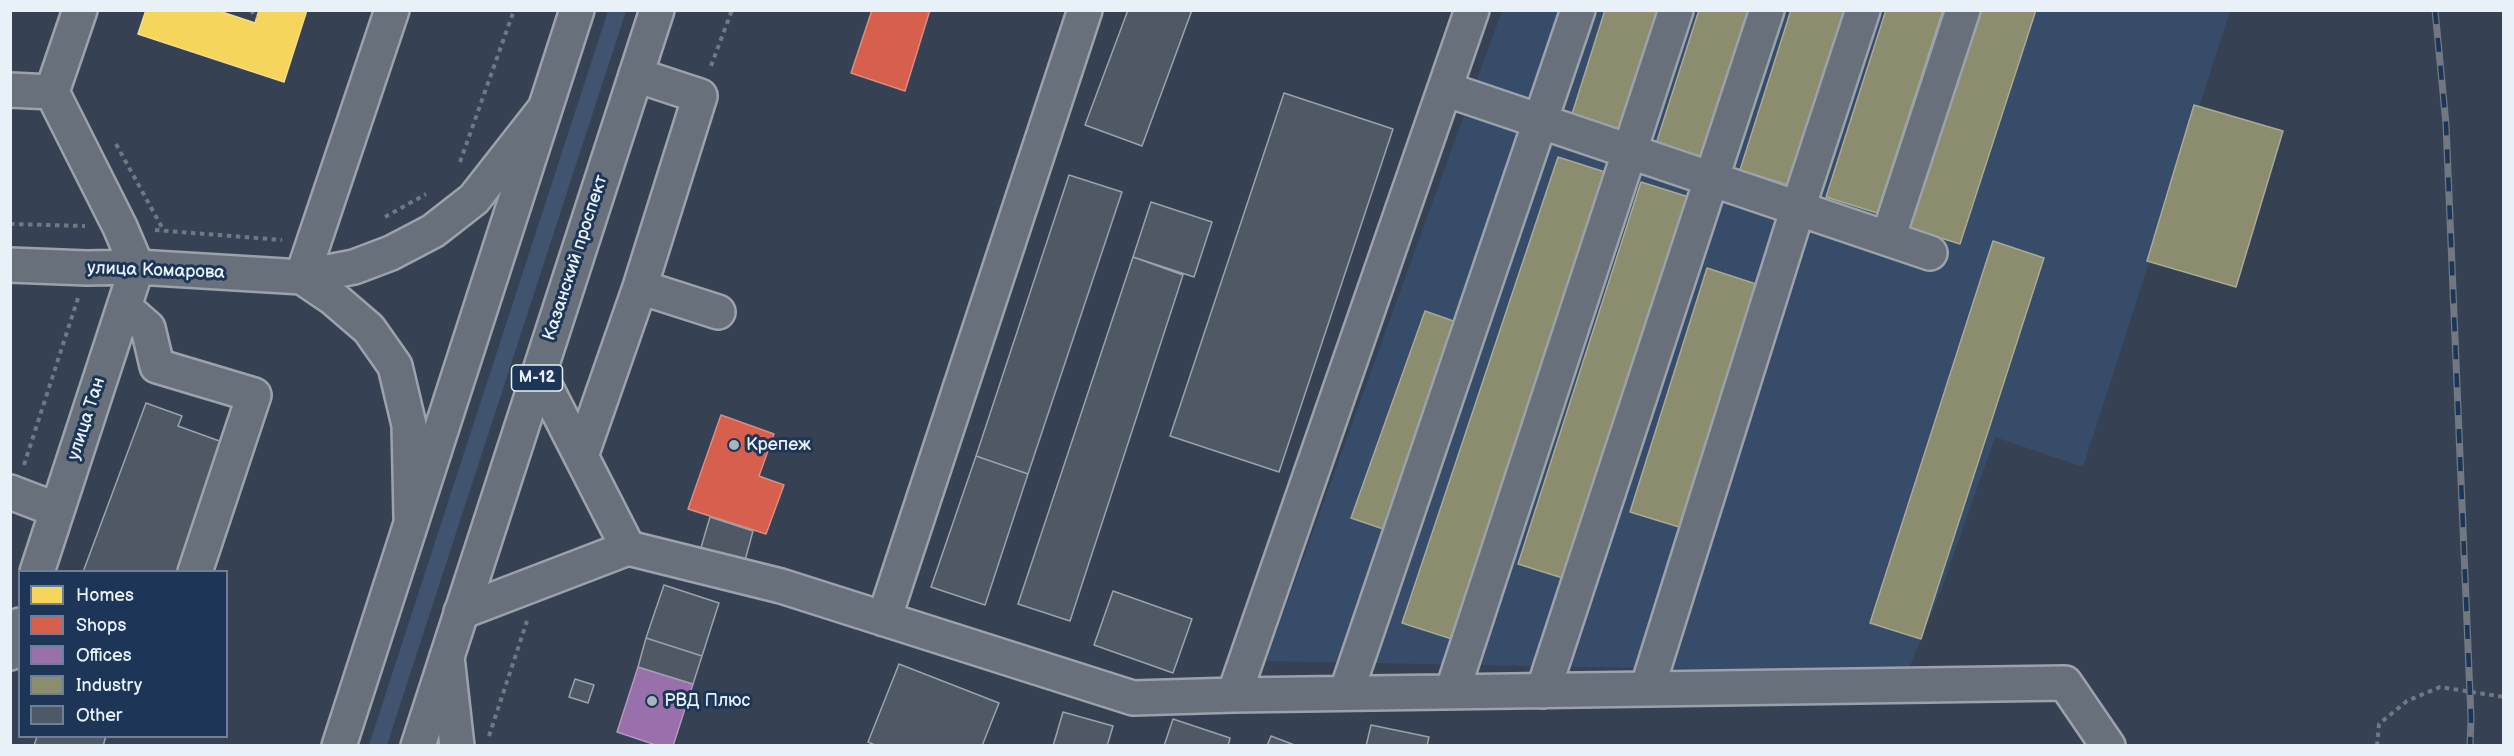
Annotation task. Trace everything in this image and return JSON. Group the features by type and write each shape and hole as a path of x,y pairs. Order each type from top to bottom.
{"main road":[{"path":"80,10 52,92 120,227 137,267"},
{"path":"392,10 302,277 333,298 369,329 395,366 409,425 411,525"},
{"path":"339,746 577,10"},
{"name":"Казанский проспект","path":"418,746 657,10"},
{"path":"884,619 1085,10"},
{"path":"1234,695 1472,10"},
{"path":"1346,693 1578,10"},
{"path":"1452,692 1676,10"},
{"path":"1543,691 1767,10"},
{"path":"1647,689 1798,208 1863,10"},
{"path":"1888,238 1963,10"},
{"path":"581,456 640,287 700,96 636,75"},
{"path":"1445,89 1930,253"},
{"path":"10,90 52,92"},
{"name":"улица Комарова","path":"10,265 137,267 302,277 354,267 391,253 433,231 474,199 544,110"},
{"name":"улица Тан","path":"38,570 137,267"},
{"path":"640,287 718,312"},
{"path":"124,307 148,328 157,366 254,395 196,570"},
{"path":"539,374 628,548"},
{"path":"13,493 57,510"},
{"path":"461,612 628,548 781,586 1133,698 2065,683 2108,746"},
{"path":"11,652 18,631"},
{"path":"447,657 457,746"}],"path":[{"path":"251,10 256,18"},
{"path":"700,96 732,10"},
{"path":"113,137 164,231"},
{"path":"13,493 87,268"},
{"path":"486,746 540,582"},
{"path":"2377,746 2379,724 2407,701 2440,687 2504,697"}],"shaded area":[{"path":"608,11 626,11 387,745 369,745"},
{"path":"1502,11 2230,11 2083,467 1995,437 1942,588 1907,673 1266,661"}],"building: Homes":[{"path":"146,10 216,10 255,23 259,10 307,10 284,82 138,34"}],"building: Shops":[{"path":"872,10 930,10 905,91 851,73"},
{"path":"721,415 774,434 759,476 784,485 766,534 688,509"}],"building: Offices":[{"path":"638,667 693,684 673,746 659,746 617,732"}],"building: Industry":[{"path":"1605,10 1662,10 1624,131 1572,114"},
{"path":"1699,10 1756,10 1708,161 1656,144"},
{"path":"1791,10 1848,10 1791,186 1740,170"},
{"path":"1886,10 1943,10 1877,213 1826,197"},
{"path":"1979,10 2036,10 1960,244 1909,228"},
{"path":"2194,105 2283,131 2236,287 2147,261"},
{"path":"1558,157 1608,173 1452,639 1402,623"},
{"path":"1641,182 1692,198 1569,580 1518,564"},
{"path":"1993,241 2044,258 1921,639 1870,623"},
{"path":"1707,268 1756,284 1679,527 1630,512"},
{"path":"1425,311 1462,324 1389,531 1351,518"}],"building: Other":[{"path":"1128,10 1192,10 1142,146 1085,125"},
{"path":"1284,93 1393,129 1279,472 1170,436"},
{"path":"1069,175 1122,192 1028,474 976,456"},
{"path":"1151,202 1212,222 1194,277 1133,257"},
{"path":"1133,257 1183,275 1070,621 1018,604"},
{"path":"146,403 182,416 178,426 225,443 178,570 84,570"},
{"path":"976,456 1028,474 985,605 931,587"},
{"path":"710,517 753,531 744,564 700,551"},
{"path":"664,585 719,603 702,656 646,638"},
{"path":"1113,591 1192,619 1173,673 1094,645"},
{"path":"646,638 702,656 693,684 638,667"},
{"path":"899,664 999,703 982,746 877,746 868,742"},
{"path":"575,679 594,685 588,703 569,697"},
{"path":"1063,712 1113,726 1107,746 1053,746"},
{"path":"1173,719 1230,738 1228,746 1164,746"},
{"path":"1371,725 1429,737 1427,746 1366,746"},
{"path":"1271,736 1297,746 1267,746"},
{"path":"36,738 105,738 103,746 34,746"}],"railway":[{"path":"2435,10 2446,124 2471,718 2470,746"}],"place":[{"name":"Крепеж","path":"734,445"},
{"name":"РВД Плюс","path":"652,701"}]}
